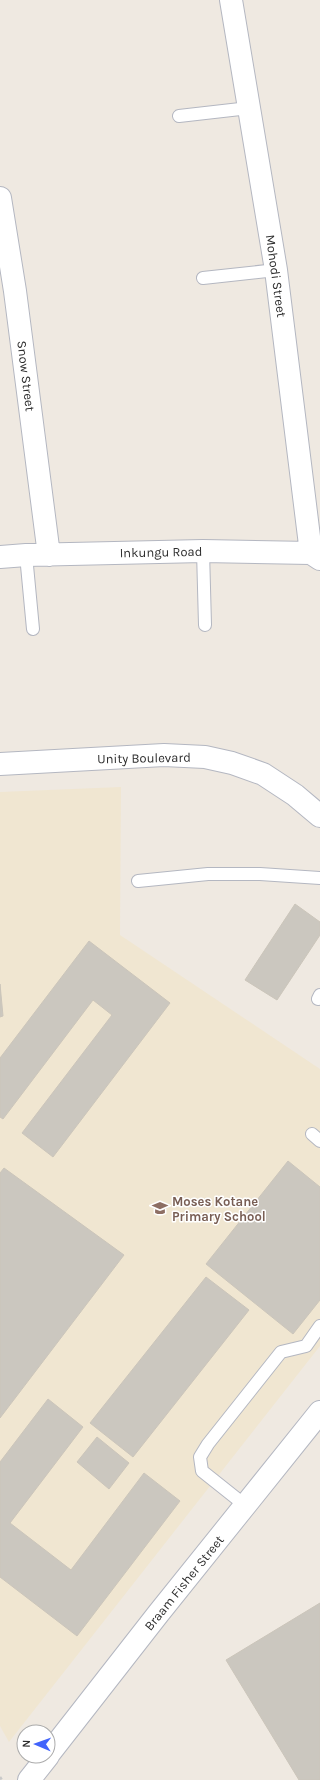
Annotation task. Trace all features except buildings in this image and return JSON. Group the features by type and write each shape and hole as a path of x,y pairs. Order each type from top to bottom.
{"street":[{"name":"Mohodi Street","path":"231,0 276,270 316,556"},
{"name":"Snow Street","path":"0,198 16,299 49,555"},
{"name":"Inkungu Road","path":"0,557 26,555 203,551 316,556"},
{"name":"Unity Boulevard","path":"0,764 164,755 205,757 232,763 263,774 295,795 320,816"},
{"name":"Braam Fisher Street","path":"56,1746 158,1614 320,1412"},
{"name":"Braam Fisher Street","path":"29,1780 42,1764"}],"lane":[{"path":"179,116 249,108"},
{"path":"204,278 276,270"},
{"path":"203,551 205,626"},
{"path":"26,555 33,629"},
{"path":"138,881 208,874 260,874 320,878"},
{"path":"246,1506 202,1471 200,1457 208,1444 281,1352 306,1346 320,1326"}],"shaded area":[{"name":"Moses Kotane Primary School","path":"121,787 120,935 320,1069 320,1346 23,1724 16,1724 16,1733 9,1742 0,1726 0,792"}],"place":[{"name":"Moses Kotane Primary School","path":"160,1208"}]}
